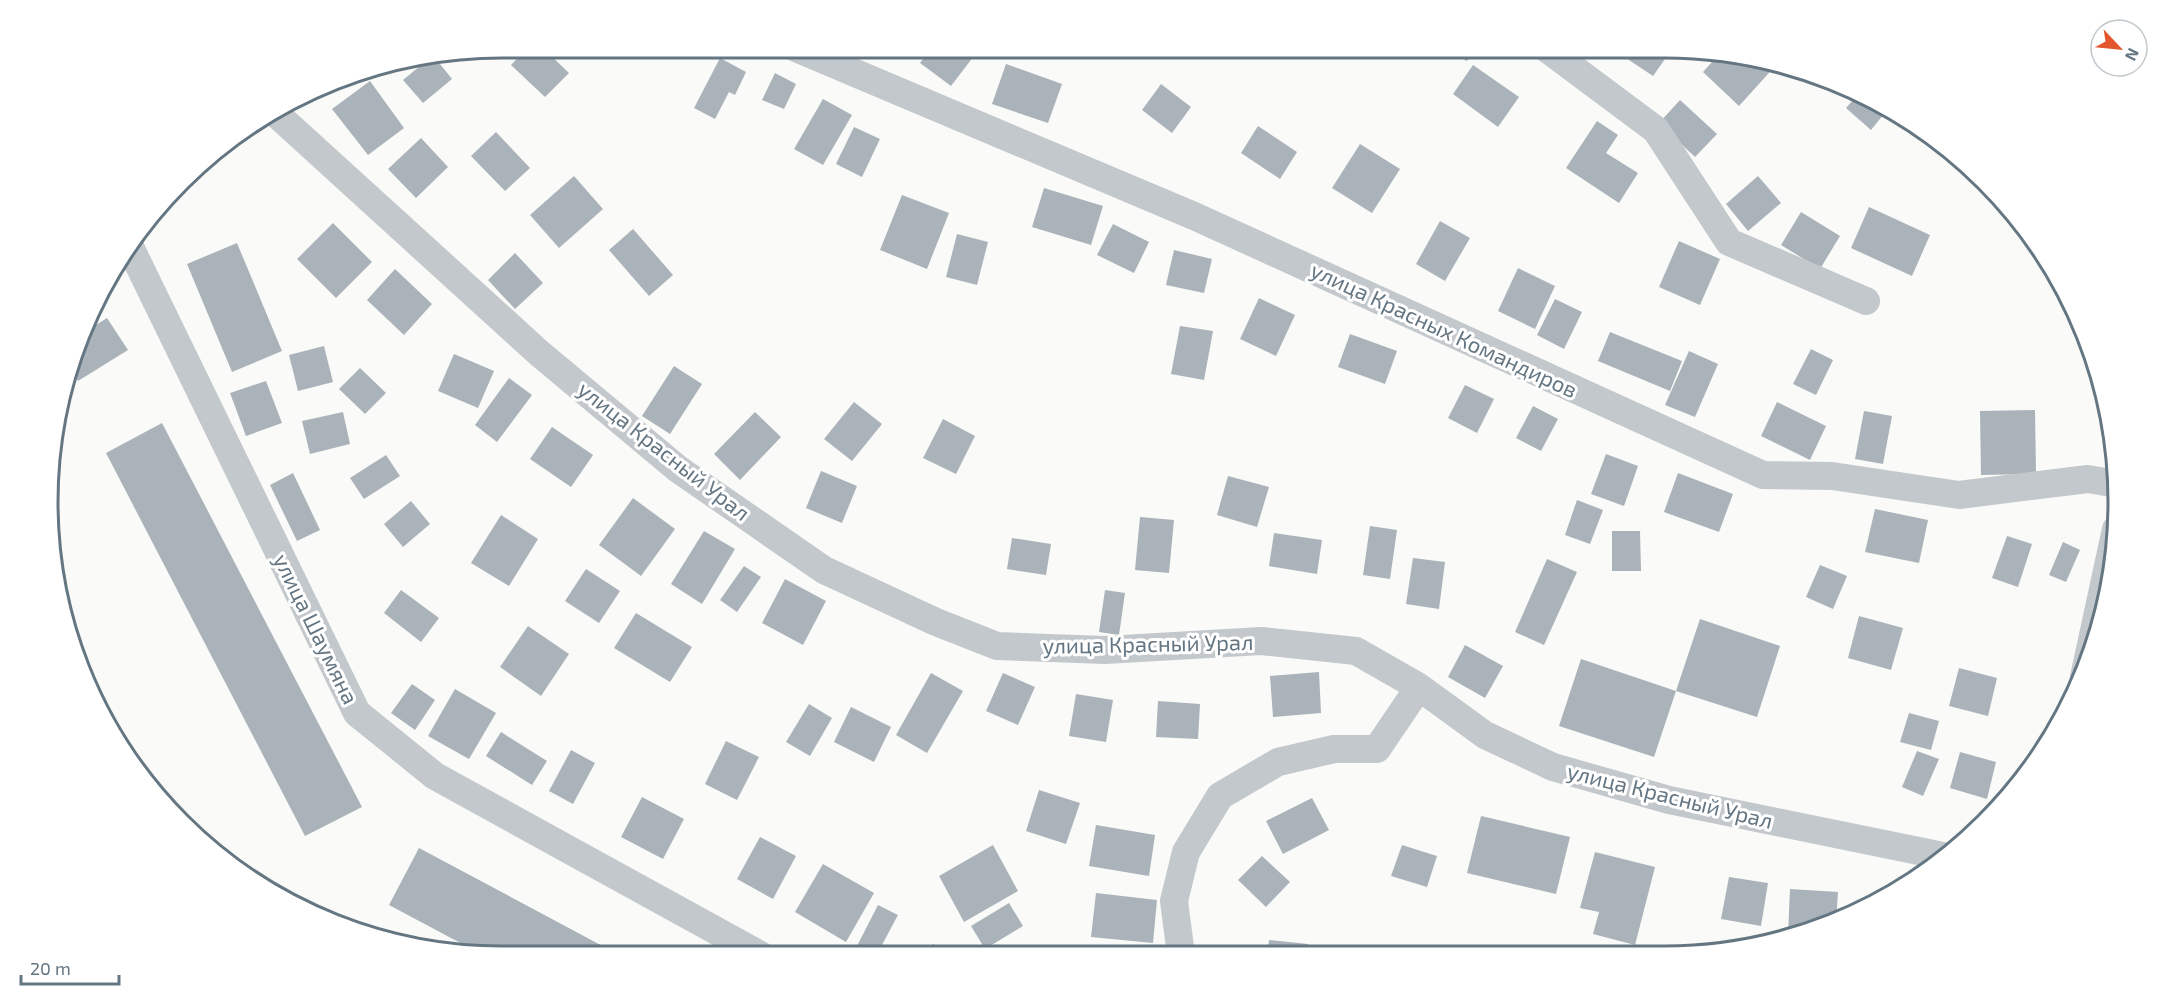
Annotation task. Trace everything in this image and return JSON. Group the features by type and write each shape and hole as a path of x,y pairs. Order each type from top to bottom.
{"street":[{"name":"улица Красных Командиров","path":"820,58 1194,216 1762,475 1832,476 1959,495 2088,479 2108,482"},
{"path":"1559,58 1656,130 1729,243 1866,301"},
{"name":"улица Красный Урал","path":"280,118 539,353 678,469 824,570 936,622 997,646 1105,650 1272,642 1356,651 1419,687 1485,735 1553,767 1669,800 1936,854"},
{"name":"улица Шаумяна","path":"134,255 357,714 435,776 744,946"},
{"path":"1180,946 1174,901 1186,852 1220,796 1278,762 1334,749 1377,749 1419,687"}],"building":[{"path":"518,58 553,58 569,73 545,97 511,65"},
{"path":"720,58 746,72 735,95 729,92 715,119 694,108"},
{"path":"924,58 972,58 951,86 920,63"},
{"path":"1626,58 1666,58 1653,76"},
{"path":"1713,61 1770,72 1739,106 1703,72"},
{"path":"439,63 452,79 423,103 403,80 419,66"},
{"path":"1006,64 1062,84 1048,123 992,104"},
{"path":"1473,65 1519,97 1498,127 1453,94"},
{"path":"775,73 796,84 784,109 762,100"},
{"path":"370,81 404,128 368,155 332,109"},
{"path":"1161,84 1191,107 1172,133 1142,110"},
{"path":"823,99 852,115 823,165 794,149"},
{"path":"1680,100 1717,134 1695,157 1659,123"},
{"path":"1853,100 1882,116 1871,130 1846,108"},
{"path":"1597,121 1618,135 1606,153 1638,173 1619,203 1566,168"},
{"path":"1258,126 1297,152 1280,179 1241,153"},
{"path":"854,127 880,139 862,177 836,164"},
{"path":"496,132 530,168 505,191 471,156"},
{"path":"421,138 448,167 416,198 388,169"},
{"path":"1360,144 1400,169 1372,213 1332,188"},
{"path":"574,176 603,209 559,248 530,215"},
{"path":"1758,176 1781,203 1748,231 1726,204"},
{"path":"1044,188 1103,206 1091,245 1032,227"},
{"path":"902,195 949,213 927,269 880,250"},
{"path":"1869,207 1930,235 1912,276 1851,248"},
{"path":"1801,212 1840,236 1820,269 1781,245"},
{"path":"1440,221 1470,238 1445,281 1416,264"},
{"path":"333,223 372,262 336,298 297,259"},
{"path":"1113,224 1149,242 1134,273 1097,255"},
{"path":"633,229 673,275 649,296 609,250"},
{"path":"957,234 988,242 977,285 946,277"},
{"path":"1679,241 1720,259 1700,305 1659,287"},
{"path":"237,243 282,351 232,372 187,264"},
{"path":"1174,250 1212,259 1204,293 1166,285"},
{"path":"515,253 543,283 515,309 488,280"},
{"path":"1518,268 1555,286 1535,329 1498,311"},
{"path":"395,269 432,304 404,335 367,300"},
{"path":"1259,298 1295,315 1276,356 1240,339"},
{"path":"1555,299 1582,312 1564,349 1537,335"},
{"path":"107,318 128,350 78,381 82,360 95,325"},
{"path":"1180,326 1213,331 1204,380 1171,374"},
{"path":"1610,332 1682,361 1670,391 1598,361"},
{"path":"1350,334 1397,351 1385,384 1338,367"},
{"path":"324,346 333,382 298,391 289,355"},
{"path":"1811,349 1833,360 1816,395 1793,384"},
{"path":"1689,351 1718,364 1695,417 1665,405"},
{"path":"454,354 494,371 478,408 438,391"},
{"path":"674,366 702,384 670,434 642,416"},
{"path":"360,368 386,393 365,414 339,389"},
{"path":"509,378 532,395 497,442 475,425"},
{"path":"266,381 282,423 246,436 230,393"},
{"path":"1465,385 1494,399 1477,433 1448,418"},
{"path":"854,402 882,424 852,461 824,439"},
{"path":"1777,402 1826,426 1810,460 1761,436"},
{"path":"1533,406 1558,419 1541,451 1516,438"},
{"path":"2035,410 2036,474 1981,475 1980,411"},
{"path":"1864,411 1892,416 1883,464 1855,459"},
{"path":"343,412 350,444 310,454 302,421"},
{"path":"755,412 781,437 740,480 714,454"},
{"path":"943,419 975,436 956,474 923,458"},
{"path":"162,423 362,807 305,836 106,453"},
{"path":"552,427 593,455 571,487 530,459"},
{"path":"1606,454 1638,466 1624,506 1591,494"},
{"path":"386,455 400,476 364,499 350,478"},
{"path":"821,471 857,486 842,523 806,508"},
{"path":"293,473 320,530 297,541 270,485"},
{"path":"1678,473 1733,494 1719,532 1664,512"},
{"path":"1228,476 1269,487 1257,527 1217,515"},
{"path":"633,498 675,529 641,576 599,545"},
{"path":"1577,500 1603,510 1590,544 1565,535"},
{"path":"411,501 430,524 403,547 384,524"},
{"path":"1875,509 1928,520 1919,563 1865,552"},
{"path":"501,515 538,539 509,586 471,563"},
{"path":"1140,517 1174,520 1169,573 1135,570"},
{"path":"1370,526 1397,530 1390,579 1363,575"},
{"path":"704,531 735,549 702,604 671,584"},
{"path":"1612,531 1640,531 1641,571 1612,571"},
{"path":"1274,533 1322,540 1317,574 1269,566"},
{"path":"2007,536 2032,544 2018,587 1992,578"},
{"path":"1012,538 1051,544 1046,575 1007,569"},
{"path":"2063,542 2080,550 2066,582 2049,575"},
{"path":"1413,558 1445,562 1439,609 1406,604"},
{"path":"1547,559 1577,572 1544,645 1515,632"},
{"path":"1820,565 1847,576 1833,609 1806,597"},
{"path":"744,566 761,577 737,612 720,600"},
{"path":"586,569 620,591 599,623 565,601"},
{"path":"785,579 826,601 803,645 762,623"},
{"path":"401,590 439,618 421,642 384,613"},
{"path":"1105,590 1125,593 1119,635 1099,632"},
{"path":"636,613 692,647 670,682 614,648"},
{"path":"1859,616 1903,628 1891,670 1848,658"},
{"path":"1700,619 1780,646 1757,717 1676,691"},
{"path":"528,626 569,654 541,696 500,667"},
{"path":"1465,645 1503,666 1485,698 1448,677"},
{"path":"1581,659 1676,691 1654,757 1559,726"},
{"path":"1959,668 1997,678 1988,716 1949,706"},
{"path":"1319,672 1321,713 1273,717 1270,676"},
{"path":"931,673 963,691 927,753 896,735"},
{"path":"1003,673 1035,687 1018,725 986,711"},
{"path":"412,684 435,700 415,730 391,713"},
{"path":"455,689 496,713 469,759 428,736"},
{"path":"1076,694 1113,700 1106,742 1069,736"},
{"path":"1158,701 1200,704 1198,739 1156,737"},
{"path":"809,704 832,718 810,756 786,742"},
{"path":"851,707 891,727 874,762 834,742"},
{"path":"1909,713 1939,721 1931,750 1900,742"},
{"path":"501,732 547,761 532,785 486,756"},
{"path":"726,741 759,757 737,800 705,784"},
{"path":"571,750 595,763 573,804 549,791"},
{"path":"1917,751 1939,759 1923,796 1902,787"},
{"path":"1960,752 1996,762 1987,799 1950,788"},
{"path":"1039,790 1080,803 1066,844 1026,831"},
{"path":"642,797 684,819 663,859 621,837"},
{"path":"1312,798 1329,830 1283,854 1266,821"},
{"path":"1481,816 1570,837 1556,894 1467,873"},
{"path":"1096,825 1155,835 1149,876 1089,866"},
{"path":"760,837 796,856 773,899 737,879"},
{"path":"993,845 1018,891 964,922 939,876"},
{"path":"1402,845 1437,856 1427,887 1391,876"},
{"path":"419,848 602,946 464,945 389,905"},
{"path":"1595,852 1655,867 1635,945 1593,934 1599,912 1580,908"},
{"path":"1262,856 1290,882 1266,907 1238,880"},
{"path":"823,864 874,893 846,942 795,912"},
{"path":"1729,877 1768,883 1761,926 1721,919"},
{"path":"1790,889 1838,892 1837,912 1788,928"},
{"path":"1096,893 1157,900 1153,943 1091,937"},
{"path":"1009,903 1023,926 990,946 983,946 971,926"},
{"path":"878,905 898,915 881,946 857,946"},
{"path":"1269,940 1308,944 1308,946 1268,946"}]}
